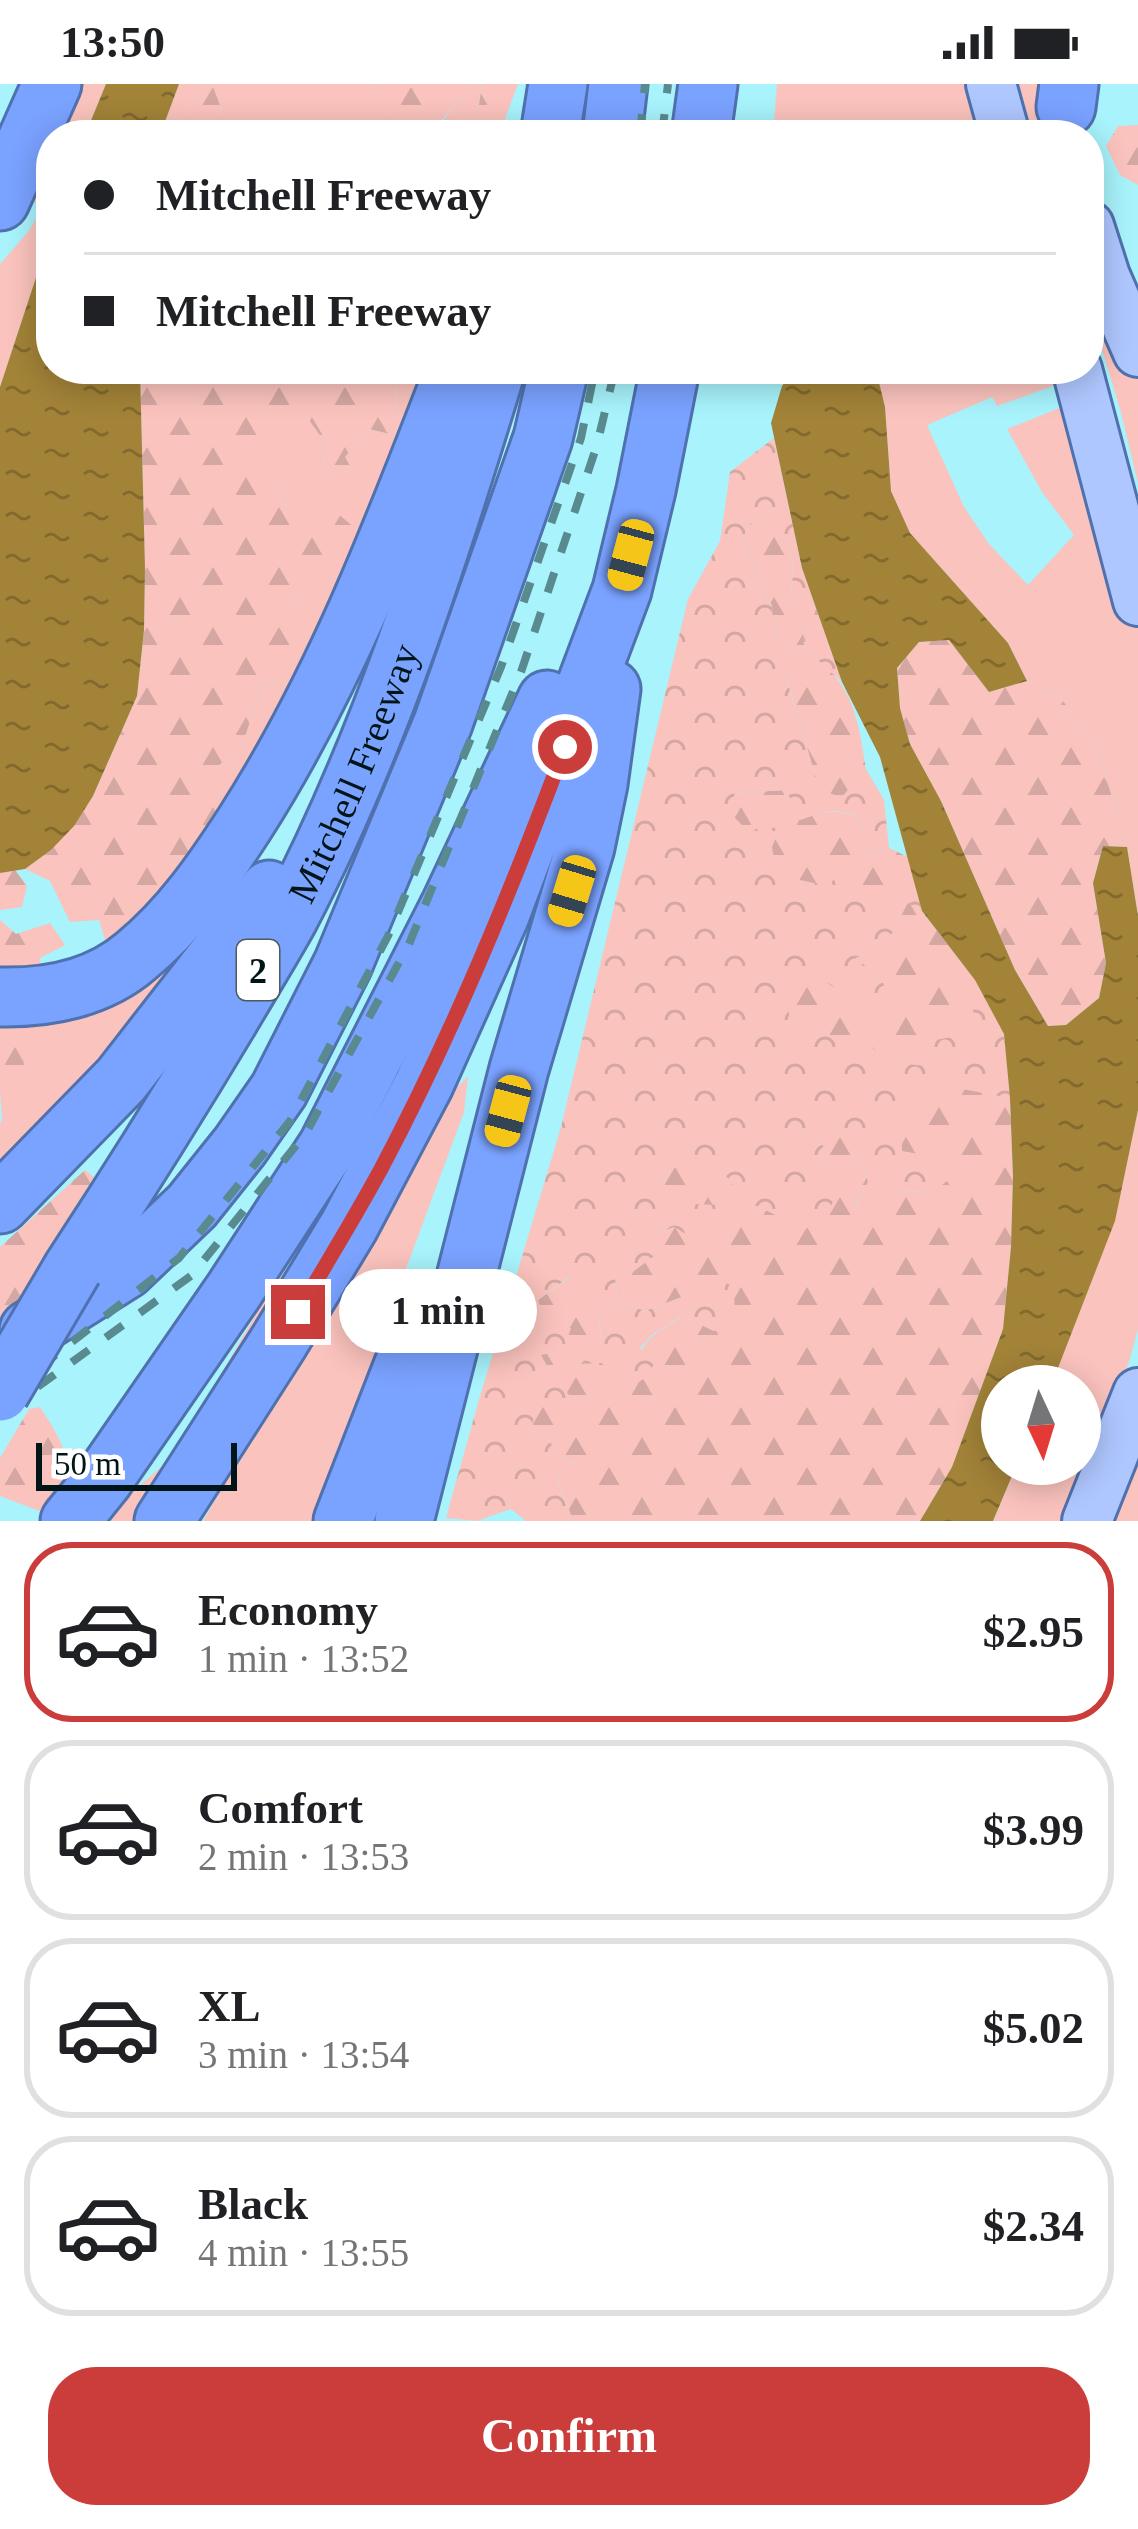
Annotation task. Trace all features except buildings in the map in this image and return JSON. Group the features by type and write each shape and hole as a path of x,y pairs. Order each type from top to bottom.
{"highway":[{"path":"0,146 32,84"},
{"path":"0,201 52,84"},
{"path":"614,120 618,84"},
{"path":"703,120 708,84"},
{"path":"0,997 69,991 103,977 134,958 202,887 273,780 363,604 449,384"},
{"name":"Mitchell Freeway","path":"0,1393 288,917 346,796 404,652 491,384"},
{"path":"0,1348 126,1269 192,1206 279,1090 343,964 443,723 543,438 556,384"},
{"path":"164,1521 350,1226 424,1084 500,916 622,590 667,384"},
{"path":"70,1521 104,1480 328,1146 451,904 646,490"},
{"path":"404,1521 519,1069 585,847 608,719 622,590"},
{"path":"0,1204 122,1080 280,876 404,652"},
{"path":"343,1521 519,1069"}],"main road":[{"path":"991,84 1001,120"},
{"path":"1104,273 1138,352"},
{"path":"1081,384 1138,601"},
{"path":"1088,1521 1138,1393"}],"green space":[{"path":"66,84 106,84 91,120 53,120"},
{"path":"179,84 207,84 184,120 166,120"},
{"path":"207,84 212,84 225,120 184,120"},
{"path":"212,84 371,84 393,102 383,120 225,120"},
{"path":"371,84 471,84 441,120 382,120 392,102"},
{"path":"471,84 482,84 477,120 444,120"},
{"path":"482,84 518,84 505,120 477,120"},
{"path":"777,84 983,84 993,120 774,120"},
{"path":"1019,84 1040,84 1044,120 1029,120"},
{"path":"1138,125 1138,185 1120,175 1106,146 1118,126"},
{"path":"36,164 36,204 25,194"},
{"path":"36,219 36,278 0,387 0,264"},
{"path":"1104,305 1138,376 1138,483 1104,356"},
{"path":"140,384 396,384 394,435 369,429 345,457 371,502 326,483 323,440 296,401 268,434 268,468 289,510 323,501 356,529 348,588 330,598 311,583 282,609 302,663 291,679 261,688 243,743 215,769 246,788 219,843 195,845 192,893 109,954 99,920 70,922 50,881 25,869 51,850 93,796 137,696 145,568"},
{"path":"396,384 432,384 411,453 219,843 214,770 243,743 261,688 291,679 282,609 311,583 289,510 268,468 268,434 296,400 323,440 326,482 369,499 345,457 369,429 394,435"},
{"path":"879,384 1058,384 997,406 992,397 927,425 964,507 989,544 1028,585 1074,535 1042,492 1007,429 1082,399 1138,625 1138,916 1127,847 1095,741 1059,696 1027,681 1008,643 910,533 891,491"},
{"path":"774,438 802,568 842,682 805,652 801,619 789,597 792,564 786,540 754,516 742,540 772,606 775,636 792,647 786,677 819,788 841,798 866,769 884,800 889,848 867,852 859,819 844,812 800,820 786,790 735,793 729,812 747,830 780,827 772,847 777,875 823,885 857,870 851,890 871,906 914,881 922,911 908,903 884,948 855,958 881,978 891,1004 862,1007 819,977 787,992 790,1026 870,1045 885,1062 926,1066 926,1042 951,1037 974,1013 953,951 1004,1034 1010,1098 946,1086 902,1101 902,1151 936,1157 952,1177 933,1192 892,1191 854,1211 868,1182 853,1127 825,1132 819,1173 834,1198 826,1221 805,1229 740,1198 727,1177 702,1176 695,1154 655,1180 689,1204 725,1205 717,1231 691,1237 674,1227 653,1235 657,1254 634,1271 615,1275 617,1301 645,1311 690,1294 715,1277 734,1287 735,1324 714,1331 682,1316 640,1348 656,1359 648,1376 634,1385 601,1363 581,1364 601,1341 598,1301 569,1277 538,1300 545,1324 571,1328 563,1351 541,1355 572,1398 538,1402 531,1428 547,1437 558,1455 579,1467 556,1476 573,1521 526,1521 511,1509 477,1521 446,1518 561,1127 688,599 720,541 730,472"},
{"path":"754,516 784,538 793,572 789,597 801,619 805,652 834,675 856,717 866,769 841,799 819,789 786,676 792,647 775,636 772,606 742,540"},
{"path":"949,640 989,692 1027,681 1059,696 1095,741 1127,847 1103,846 1093,883 1106,963 1099,998 1066,1025 1048,1026 1015,970 941,801 910,744 900,708 897,668 919,642"},
{"path":"786,790 800,819 830,812 852,815 859,819 867,852 889,848 908,857 922,911 975,980 1004,1034 1013,1177 1003,1329 990,1365 981,1365 981,1389 952,1467 920,1521 573,1521 556,1475 578,1466 558,1455 547,1437 531,1428 537,1402 555,1380 540,1354 545,1324 538,1300 570,1277 598,1300 601,1342 583,1363 601,1362 634,1385 642,1350 660,1331 683,1316 714,1331 690,1294 645,1311 617,1301 615,1275 653,1235 674,1227 689,1204 654,1181 695,1153 819,1173 825,1132 853,1126 868,1182 855,1208 892,1191 933,1192 936,1157 902,1152 901,1101 815,1118 728,812 735,793"},
{"path":"15,870 27,886 22,907 0,910 0,873"},
{"path":"204,913 203,939 0,1180 0,1092 24,1074 12,1021"},
{"path":"0,920 16,934 50,923 65,945 40,958 40,983 0,981"},
{"path":"0,1019 20,1033 24,1075 0,1092"},
{"path":"468,1076 464,1112 396,1296 322,1521 203,1521 445,1100"},
{"path":"1138,1110 1138,1329 1101,1435 1101,1365 1059,1365 1114,1221"},
{"path":"85,1170 94,1177 0,1330 0,1247"},
{"path":"323,1216 141,1521 98,1521 160,1468 182,1441 263,1302"},
{"path":"40,1407 60,1441 69,1470 58,1518 0,1496 0,1458 29,1409"},
{"path":"1138,1435 1138,1521 1105,1521"},
{"path":"1008,1485 1082,1485 1068,1521 993,1521"}],"water":[{"path":"106,84 179,84 166,120 91,120"},
{"path":"36,278 36,384 140,384 145,568 137,696 93,796 51,850 25,869 0,873 0,387"},
{"path":"784,384 879,384 891,491 910,533 1008,643 1027,681 989,692 949,640 919,642 897,668 900,708 910,744 941,801 1015,970 1048,1026 1066,1025 1099,998 1106,963 1093,883 1103,846 1127,847 1138,916 1138,1110 1115,1221 1059,1365 990,1365 1003,1329 1011,1247 1013,1177 1004,1034 975,980 922,911 880,757 842,682 802,568 771,423"},
{"path":"981,1389 981,1485 1008,1485 993,1521 920,1521 952,1467"}],"railway":[{"path":"641,120 645,84"},
{"path":"664,120 668,84"},
{"path":"0,1384 44,1364 179,1258 290,1121 388,936 501,667 581,438 592,384"},
{"path":"0,1405 32,1391 192,1275 306,1133 409,944 521,672 597,445 611,384"}],"route":[{"path":"298,1312 350,1226 424,1084 500,916 565,747"}]}
